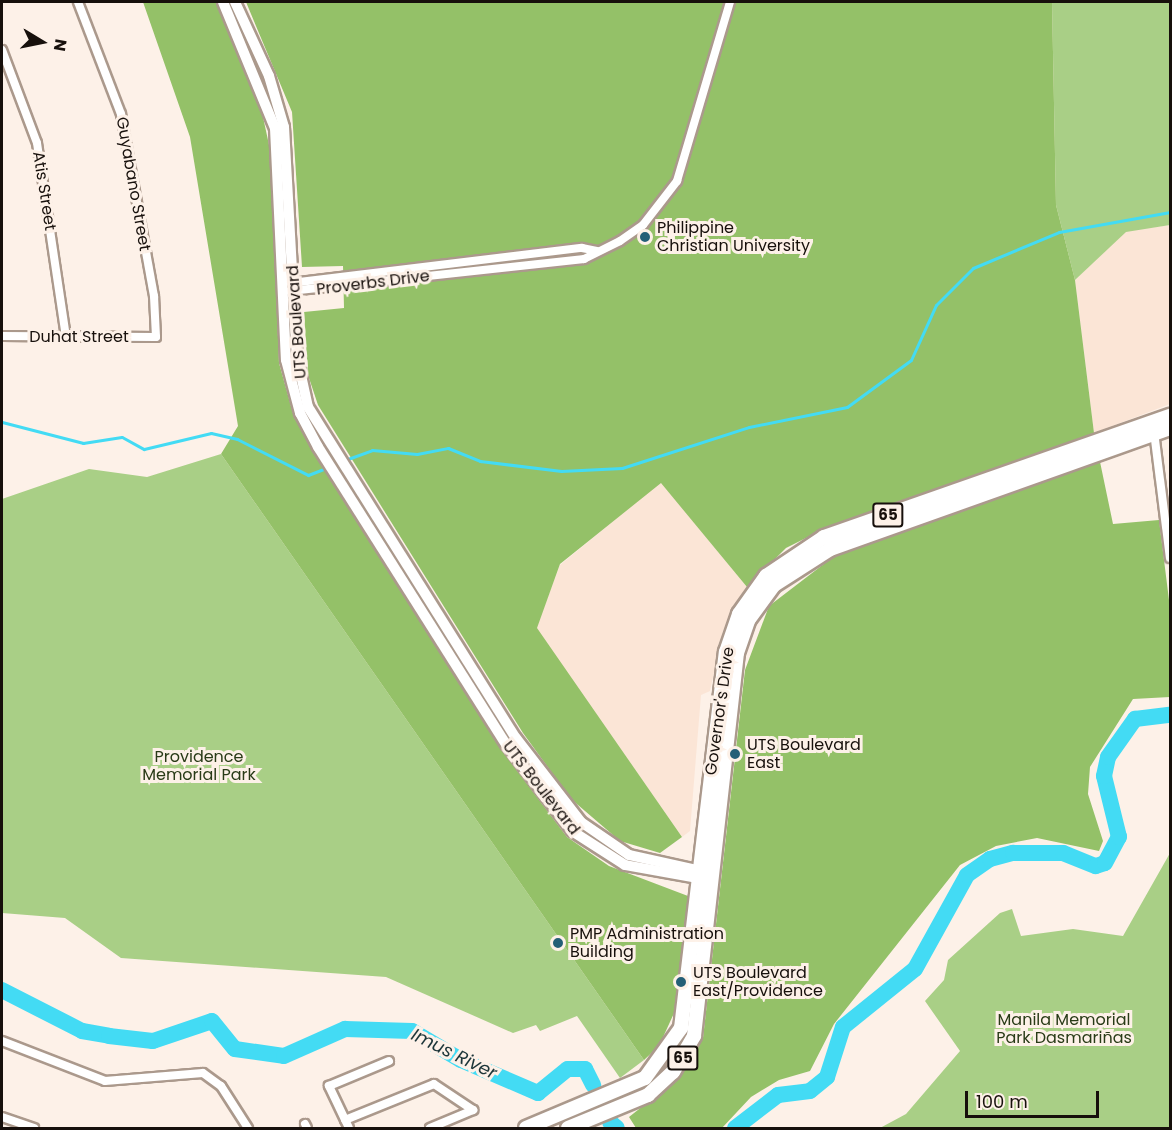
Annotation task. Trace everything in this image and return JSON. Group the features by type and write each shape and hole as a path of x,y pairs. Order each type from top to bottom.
{"highway":[{"name":"Governor's Drive","path":"526,1128 587,1112 622,1099 661,1061 681,1028 737,653 749,619 774,585 830,549 1153,428 1170,416"},
{"name":"Governor's Drive","path":"1153,428 1170,428"},
{"name":"Governor's Drive","path":"568,1128 587,1112"}],"main road":[{"name":"UTS Boulevard","path":"223,2 275,128 290,287"},
{"name":"UTS Boulevard","path":"235,2 269,76 284,127 291,388 506,744 572,831 625,865 704,874"}],"street":[{"name":"Guyabano Street","path":"78,2 121,114 154,297 156,337"},
{"name":"Proverbs Drive","path":"290,287 582,248 597,251 643,225 677,181 730,2"},
{"name":"Atis Street","path":"2,50 36,143 66,337"},
{"name":"Duhat Street","path":"2,336 156,337"},
{"path":"1153,428 1170,558"},
{"path":"2,1041 105,1081 203,1073 221,1086 245,1128"},
{"path":"389,1061 328,1086 347,1124 434,1084 473,1110 430,1128"},
{"path":"2,1117 29,1128"}],"shaded area":[{"path":"1170,225 1170,404 1094,433 1075,280 1126,231"},
{"path":"661,482 747,587 723,631 710,691 701,695 690,831 682,837 536,628 560,565"}],"green space":[{"path":"143,2 216,2 258,94 271,154 279,363 294,417 313,450 500,748 567,837 609,866 688,896 675,1011 659,1046 644,1060 221,454 238,426 190,137"},
{"name":"Philippine Christian University","path":"246,2 1052,2 1056,205 1075,280 1094,433 822,530 786,548 747,587 661,483 560,564 537,628 682,837 660,853 620,841 571,799 523,733 318,405 308,375 304,312 344,308 343,266 302,267 292,112"},
{"path":"1052,2 1170,2 1170,225 1126,232 1075,280 1056,205"},
{"name":"Providence Memorial Park","path":"221,454 644,1060 620,1078 577,1016 540,1031 536,1025 513,1033 386,977 121,958 65,918 2,913 2,499 89,469 147,477"},
{"path":"1099,457 1113,524 1159,520 1170,608 1170,697 1133,699 1090,767 1088,794 1103,841 1099,851 1037,838 996,846 960,865 834,1024 810,1071 779,1080 751,1097 722,1128 636,1128 629,1117 681,1076 703,1038 745,670 769,606 833,557"},
{"name":"Manila Memorial Park Dasmariñas","path":"1170,853 1170,1128 880,1128 906,1114 960,1051 925,1001 944,980 948,960 1000,913 1012,909 1021,936 1073,929 1123,936"}],"waterway":[{"path":"345,460 372,450 417,454 448,448 480,461 561,471 622,468 749,427 847,407 911,360 936,305 973,268 1059,232 1170,212"},
{"path":"2,422 83,443 122,437 144,449 211,433 237,439 308,475 339,463"},
{"name":"Imus River","path":"735,1128 778,1095 810,1091 827,1077 843,1027 915,969 967,875 990,859 1013,853 1063,853 1096,866 1105,863 1119,837 1104,776 1108,757 1135,719 1170,715"},
{"name":"Imus River","path":"2,990 82,1031 109,1036 153,1041 212,1021 235,1049 284,1056 345,1029 412,1031 461,1060 538,1093 568,1069 585,1069 593,1085"},
{"name":"Imus River","path":"610,1122 617,1128"}],"place":[{"name":"Philippine Christian University","path":"645,237"},
{"name":"UTS Boulevard East","path":"735,754"},
{"name":"PMP Administration Building","path":"558,943"},
{"name":"UTS Boulevard East/Providence","path":"681,982"}]}
